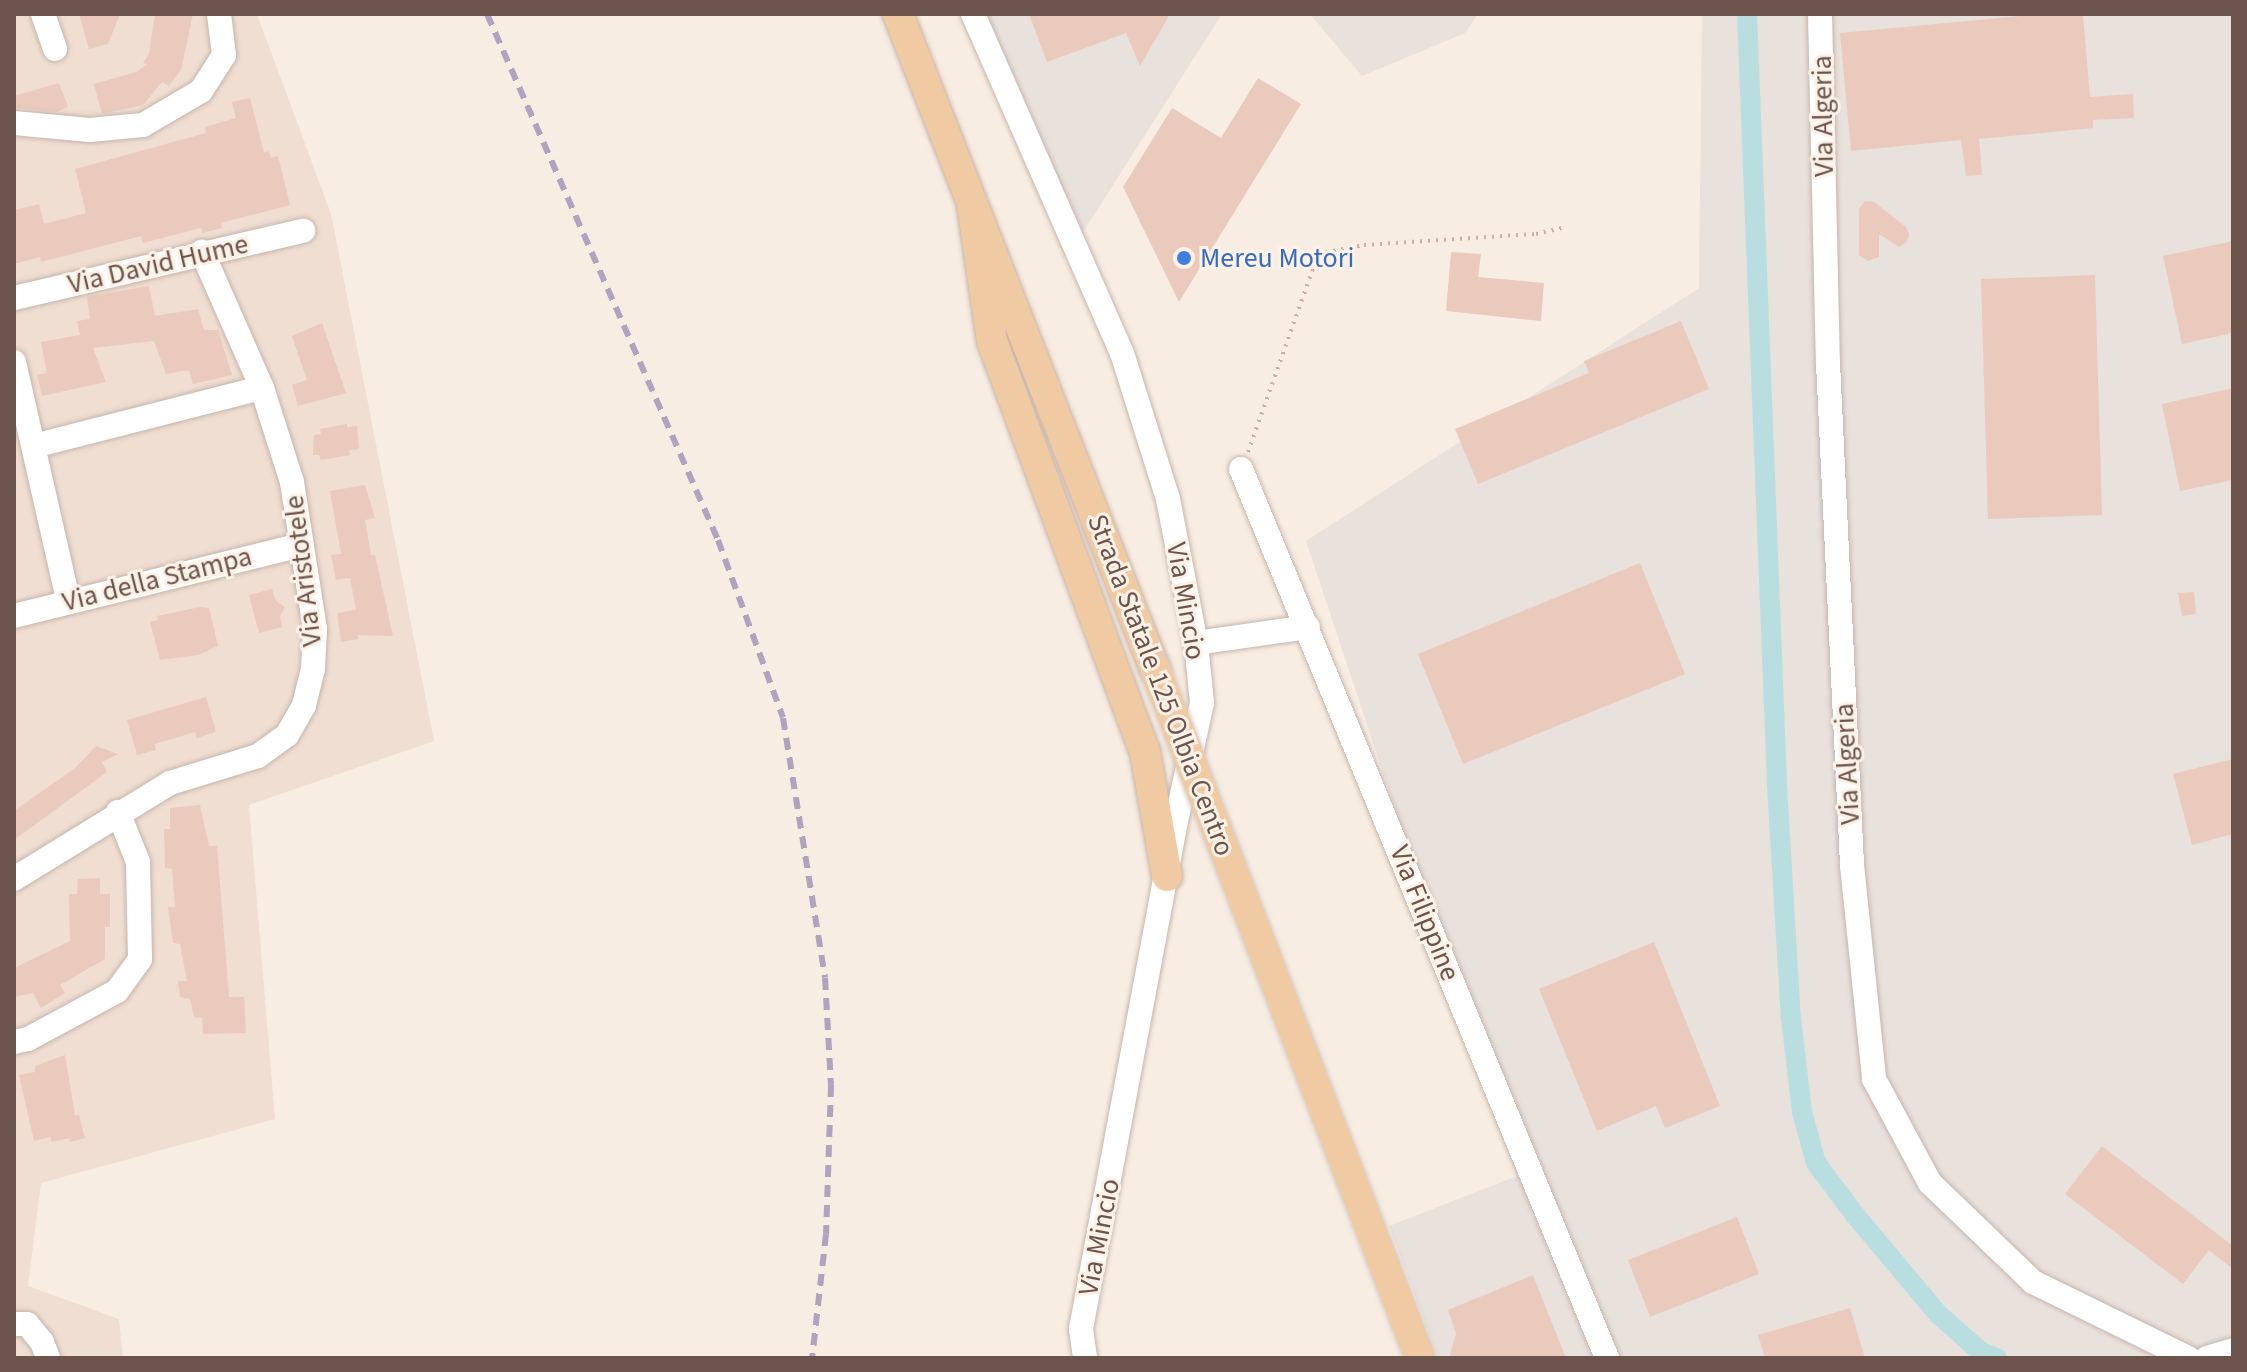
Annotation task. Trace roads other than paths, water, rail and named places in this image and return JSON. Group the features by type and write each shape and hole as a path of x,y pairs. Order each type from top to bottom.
{"main road":[{"name":"Strada Statale 125 Olbia Centro","path":"898,14 1155,669 1420,1358"},
{"path":"972,204 992,341 1145,752 1167,876"}],"street":[{"path":"43,14 55,49"},
{"path":"14,123 90,130 143,125 201,91 224,55 219,14"},
{"name":"Via Mincio","path":"973,14 1122,353 1168,499 1196,643 1202,703 1081,1329 1085,1358"},
{"name":"Via Algeria","path":"1820,14 1828,363 1852,865 1874,1079 1930,1183 2033,1282 2188,1358"},
{"name":"Via David Hume","path":"14,298 303,231"},
{"name":"Via Aristotele","path":"14,879 118,812 170,783 258,756 287,735 304,705 313,669 315,629 292,482 262,388 202,252"},
{"path":"14,362 68,600"},
{"path":"34,446 262,388"},
{"name":"Via Filippine","path":"1241,469 1607,1358"},
{"name":"Via della Stampa","path":"14,616 68,600 301,545"},
{"path":"1196,643 1308,627"},
{"path":"14,1042 28,1039 117,991 140,959 138,862 118,812"},
{"path":"14,1324 27,1324 42,1342 48,1358"},
{"path":"2207,1358 2233,1350"}],"waterway":[{"path":"1747,14 1777,785 1791,1018 1802,1112 1816,1163 1855,1215 1938,1314 1981,1352 1997,1358"}],"railway":[{"path":"487,14 718,540 783,718 825,978 831,1085 826,1234 812,1358"}],"place":[{"name":"Mereu Motori","path":"1184,258"}]}
